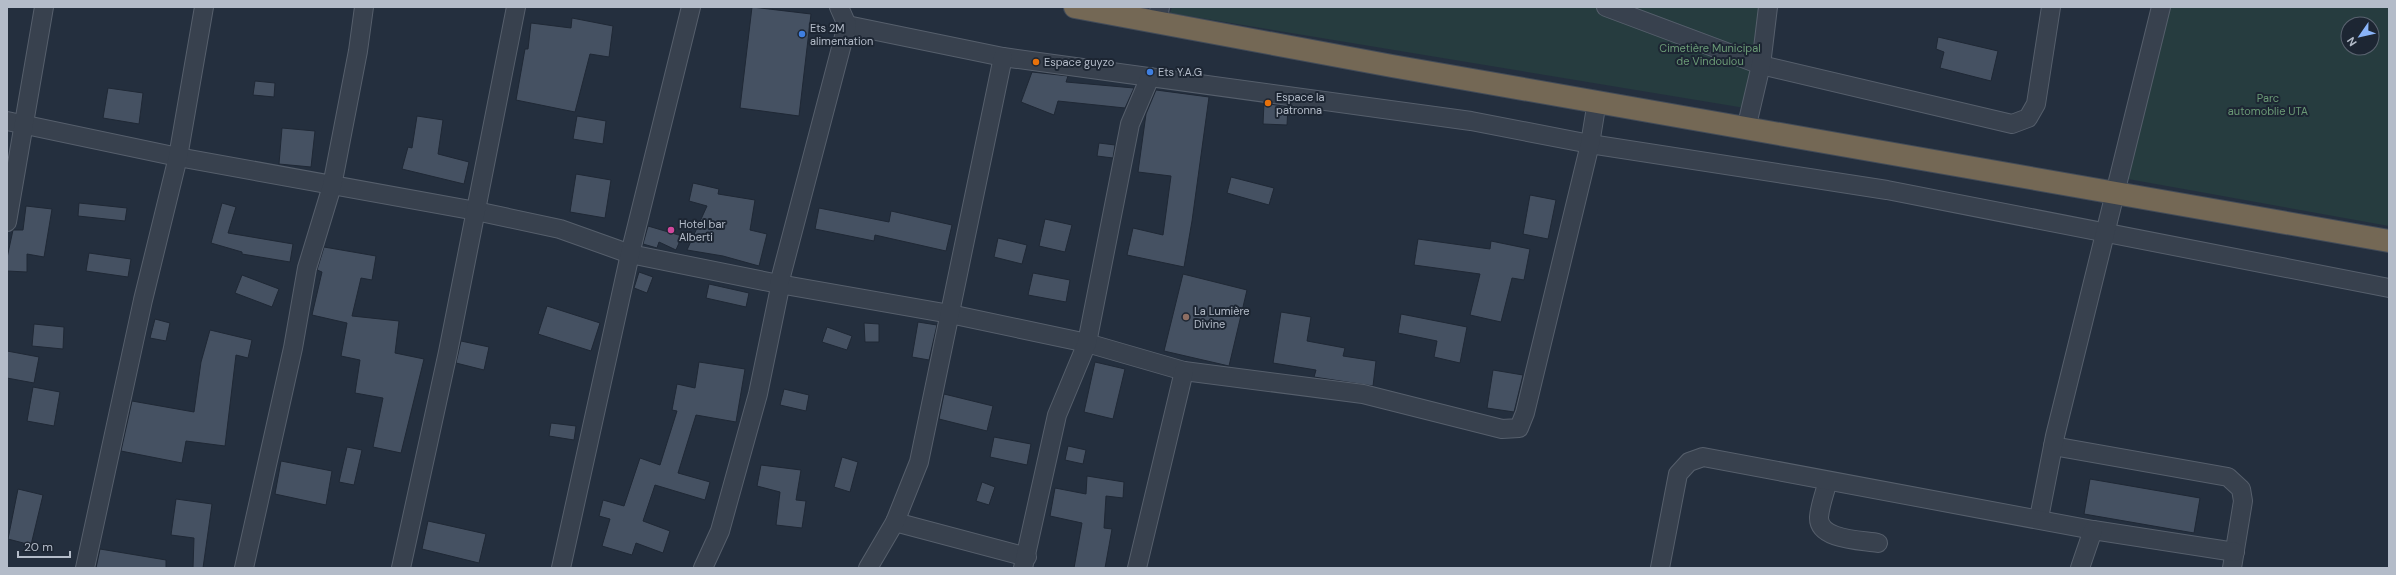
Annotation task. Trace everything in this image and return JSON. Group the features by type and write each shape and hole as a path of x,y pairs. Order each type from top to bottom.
{"highway":[{"path":"1075,7 1158,14 1392,66 1597,101 2113,194 2389,241"}],"street":[{"path":"7,222 16,122 44,7"},
{"path":"85,568 143,300 178,157 204,7"},
{"path":"244,568 293,348 307,268 332,186 358,51 364,7"},
{"path":"401,568 476,212 516,7"},
{"path":"561,568 630,254 691,7"},
{"path":"703,568 720,531 758,394 780,292 779,284 847,25 838,7"},
{"path":"1606,7 1761,65 2012,124 2028,118 2036,104 2051,7"},
{"path":"1746,129 1761,65 1768,7"},
{"path":"2039,518 2053,446 2113,194 2161,7"},
{"path":"847,25 1003,57 1471,121 1590,144 1886,190 2389,288"},
{"path":"868,568 895,522 919,462 1003,57"},
{"path":"895,522 1025,563 1057,415 1087,343 1130,124 1150,77"},
{"path":"16,122 178,157 560,229 630,254 779,284 950,314 1087,343 1184,371 1363,394 1502,429 1519,428 1525,413 1590,144 1597,101"},
{"path":"1137,568 1184,371"},
{"path":"1660,568 1678,474 1688,462 1703,457 1828,481 2039,518 2233,560 2243,501 2241,488 2228,477 2053,446"},
{"path":"1828,481 1819,517 1822,527 1829,534 1878,543"},
{"path":"2080,568 2093,530"}],"green space":[{"name":"Cimetière Municipal de Vindoulou","path":"1172,7 1768,7 1751,109 1170,13"},
{"name":"Parc automoblie UTA","path":"2164,7 2389,7 2389,226 2128,179"}],"building":[{"path":"752,7 811,14 799,116 740,108"},
{"path":"572,18 613,26 609,57 590,54 575,112 516,100 525,49 528,49 531,23 571,28"},
{"path":"1938,37 1998,51 1991,81 1940,68 1944,52 1936,49"},
{"path":"1032,72 1068,76 1066,82 1134,88 1125,108 1058,101 1054,115 1021,102"},
{"path":"255,81 275,83 274,97 253,95"},
{"path":"108,88 143,93 139,124 103,118"},
{"path":"1156,90 1209,97 1192,221 1184,267 1127,255 1133,228 1163,235 1171,176 1138,172 1146,114"},
{"path":"1264,103 1288,107 1287,125 1263,124"},
{"path":"417,116 443,120 438,154 469,162 464,184 402,169 408,147 412,148"},
{"path":"577,116 606,121 603,144 573,139"},
{"path":"282,128 315,131 311,167 279,164"},
{"path":"1099,143 1115,145 1113,158 1097,156"},
{"path":"576,174 611,180 605,218 570,212"},
{"path":"1231,177 1274,188 1269,205 1227,193"},
{"path":"693,183 719,189 718,194 755,200 750,230 767,234 759,266 723,256 687,250 707,206 689,201"},
{"path":"1530,195 1556,200 1548,239 1523,234"},
{"path":"79,203 127,208 125,221 78,216"},
{"path":"222,203 236,207 228,233 293,244 290,262 242,254 242,252 211,243"},
{"path":"26,206 52,209 44,257 27,254 27,272 7,271 7,258 13,230 23,230"},
{"path":"819,208 889,222 891,211 952,225 946,251 875,235 874,241 815,229"},
{"path":"1045,219 1072,225 1065,252 1039,246"},
{"path":"648,226 682,236 676,250 659,242 657,248 643,244"},
{"path":"998,238 1027,245 1022,264 994,257"},
{"path":"1418,239 1490,249 1491,241 1530,249 1524,280 1512,278 1501,322 1470,315 1480,274 1414,265"},
{"path":"324,247 376,256 372,280 361,278 352,316 399,321 395,353 424,359 401,453 373,447 383,398 355,393 360,360 341,356 347,323 312,315 322,272 317,270"},
{"path":"89,253 131,259 128,277 86,271"},
{"path":"639,272 653,277 647,293 634,288"},
{"path":"1033,273 1070,280 1066,302 1028,295"},
{"path":"1183,274 1247,290 1229,366 1164,351"},
{"path":"242,275 279,289 272,307 235,293"},
{"path":"709,284 749,293 746,307 706,298"},
{"path":"547,306 600,323 591,351 538,334"},
{"path":"1281,312 1311,317 1307,341 1345,348 1343,356 1376,361 1373,386 1314,377 1316,370 1273,363"},
{"path":"1401,314 1467,327 1460,363 1434,357 1437,341 1398,333"},
{"path":"155,319 170,323 166,341 150,338"},
{"path":"918,322 937,325 929,360 912,357"},
{"path":"864,323 879,324 879,342 865,342"},
{"path":"34,324 64,327 63,349 32,346"},
{"path":"827,327 852,336 847,350 822,342"},
{"path":"210,330 252,340 248,358 236,355 225,446 186,441 182,463 121,451 132,401 194,412 201,362"},
{"path":"461,341 489,347 484,370 456,363"},
{"path":"7,351 39,357 34,383 7,378"},
{"path":"699,362 745,369 736,422 696,415 678,473 710,482 705,500 655,485 643,521 670,531 663,553 636,543 632,555 602,546 610,519 599,516 603,500 624,506 640,458 660,465 677,411 672,410 677,384 695,388"},
{"path":"1095,362 1125,369 1113,419 1084,412"},
{"path":"1493,370 1523,375 1514,412 1487,408"},
{"path":"33,387 60,392 54,426 27,421"},
{"path":"784,389 809,395 806,411 780,405"},
{"path":"944,394 993,406 987,431 939,419"},
{"path":"551,423 576,426 574,440 549,436"},
{"path":"994,437 1031,444 1027,465 990,457"},
{"path":"1068,446 1086,450 1083,464 1065,460"},
{"path":"347,447 362,450 354,485 339,482"},
{"path":"842,457 858,462 850,492 834,487"},
{"path":"281,461 332,471 326,505 275,494"},
{"path":"761,465 801,470 796,500 806,501 802,528 776,525 780,492 757,486"},
{"path":"1087,476 1124,482 1123,498 1106,496 1104,528 1112,529 1105,568 1074,568 1082,523 1050,516 1055,488 1086,494"},
{"path":"2090,479 2200,498 2194,533 2084,514"},
{"path":"982,482 995,487 989,505 976,501"},
{"path":"18,489 43,495 31,545 8,539"},
{"path":"176,499 212,504 203,568 193,568 194,538 171,535"},
{"path":"428,521 486,534 479,563 422,549"},
{"path":"100,549 166,560 166,568 96,568"}],"place":[{"name":"Ets 2M alimentation","path":"802,34"},
{"name":"Espace guyzo","path":"1036,62"},
{"name":"Ets Y.A.G","path":"1150,72"},
{"name":"Espace la patronna","path":"1268,103"},
{"name":"Hotel bar Alberti","path":"671,230"},
{"name":"La Lumière Divine","path":"1186,317"}]}
